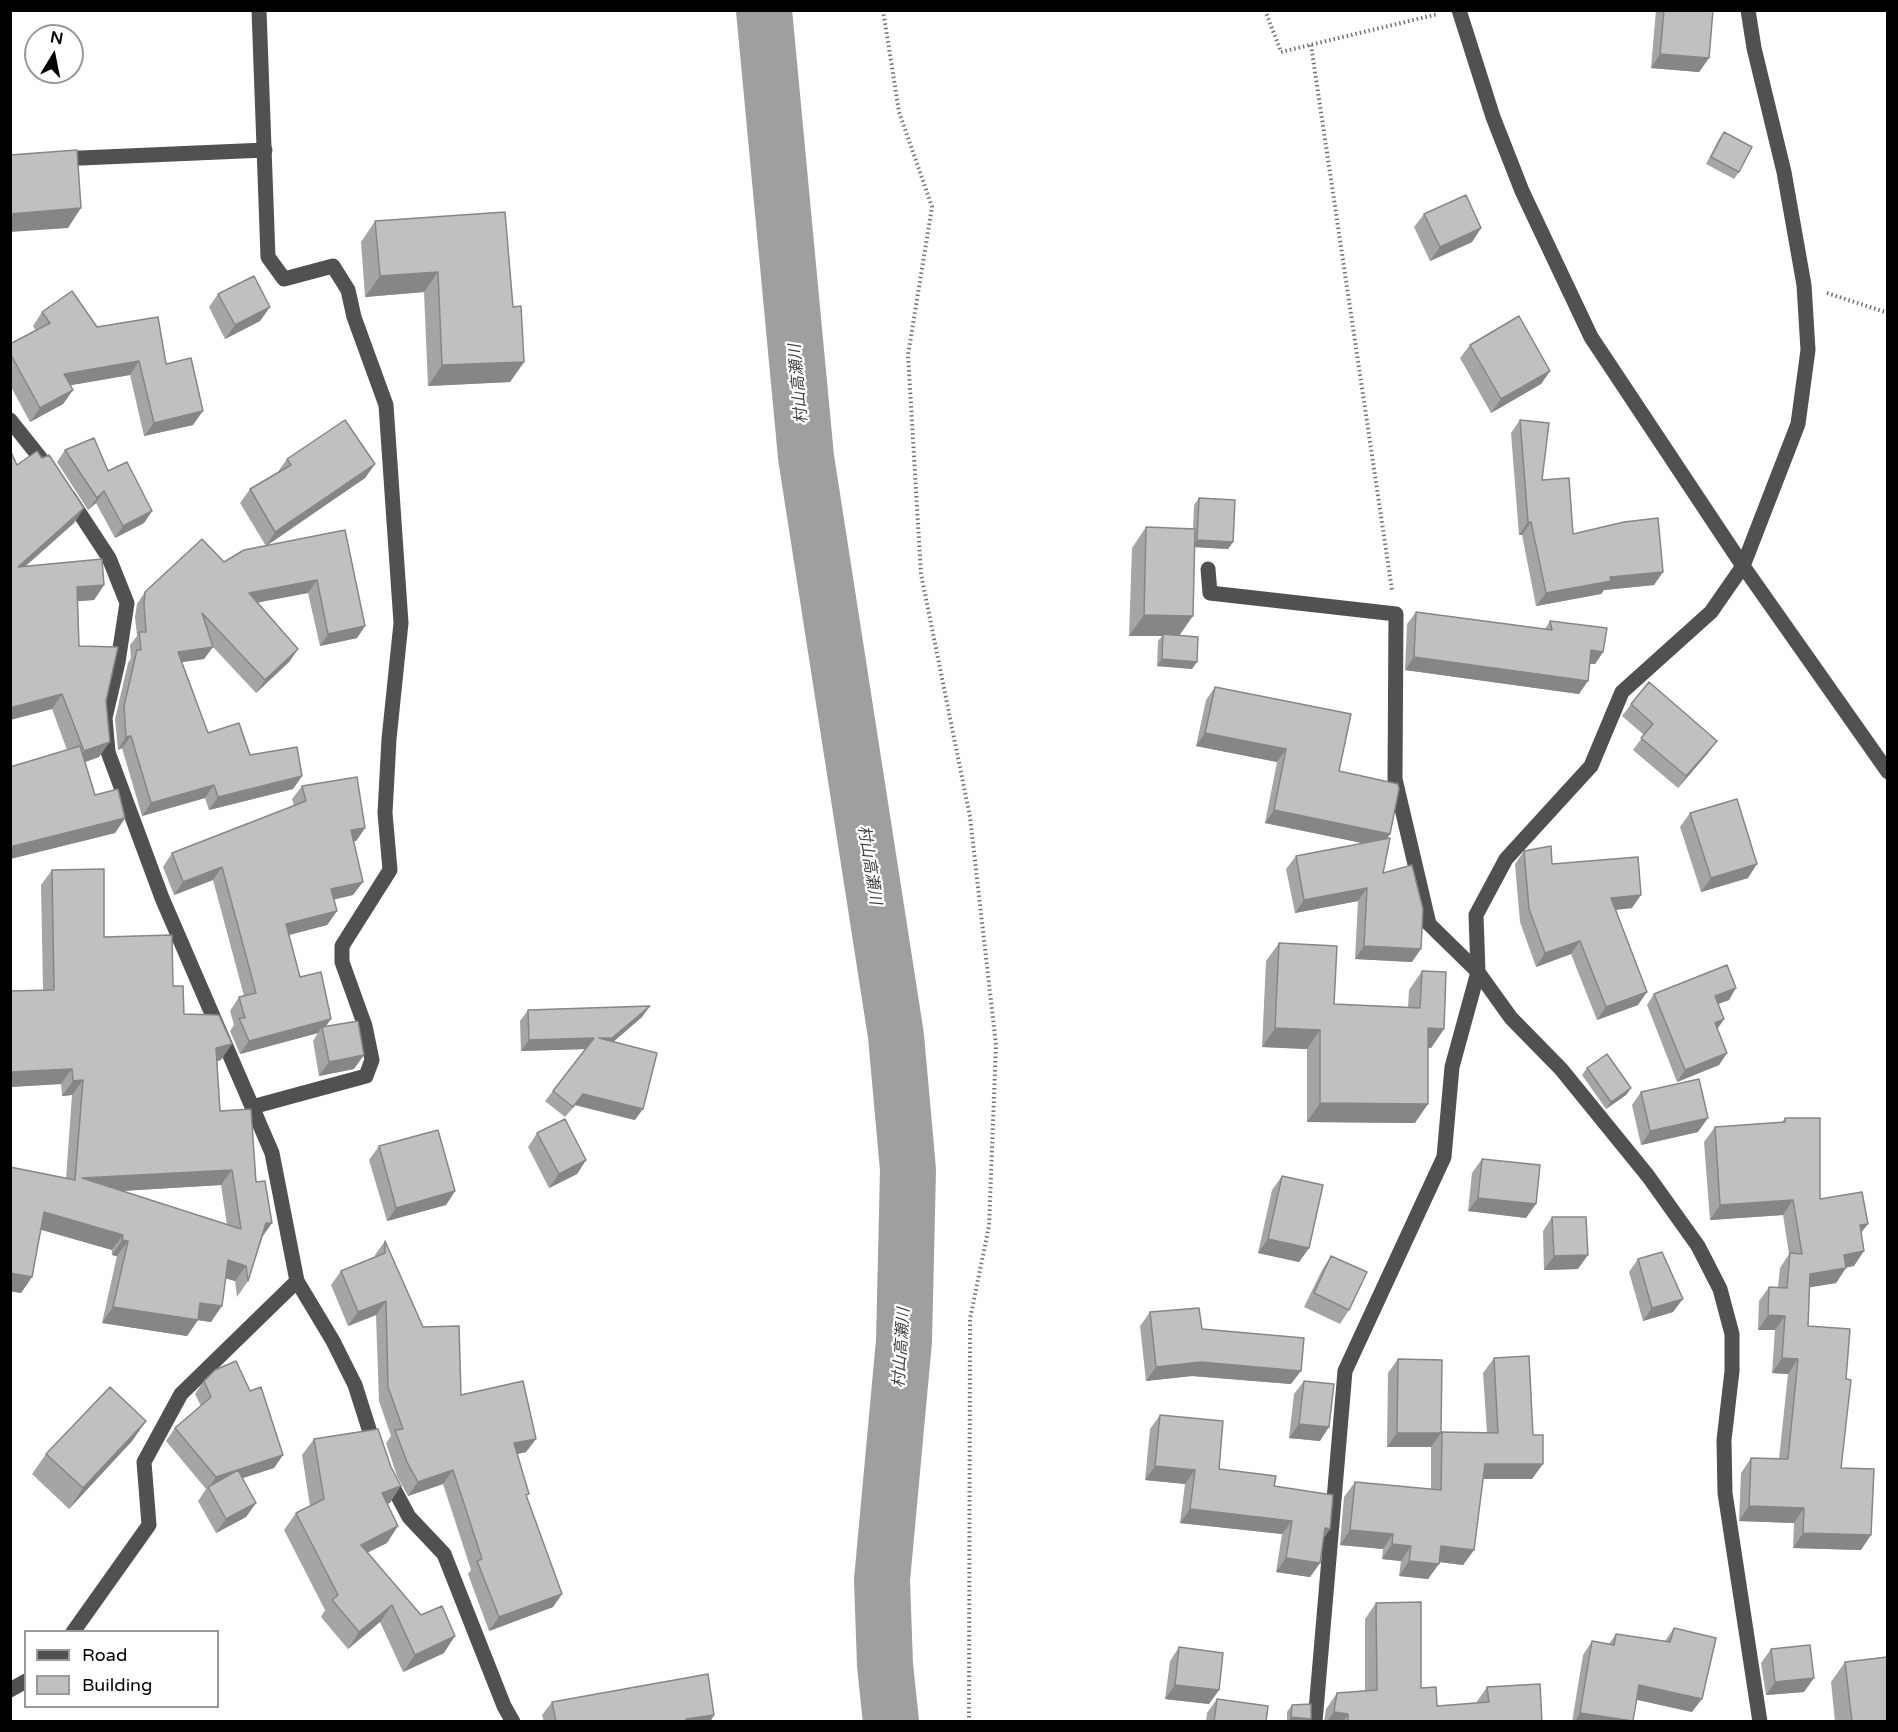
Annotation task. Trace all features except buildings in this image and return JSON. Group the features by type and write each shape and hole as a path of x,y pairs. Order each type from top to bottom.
{"street":[{"path":"252,1107 366,1076 372,1060 365,1026 342,962 342,946 390,870 385,813 389,739 401,623 386,405 354,317 348,290 333,266 284,279 268,257 259,10"},
{"path":"1458,10 1493,117 1522,191 1591,337 1743,566 1887,772"},
{"path":"1315,1722 1345,1371 1444,1157 1452,1067 1478,972 1476,915 1506,859 1591,766 1622,692 1711,612 1743,566 1798,424 1808,350 1804,285 1784,172 1754,48 1748,10"},
{"path":"45,159 265,150"},
{"path":"10,420 43,459 109,558 120,579 127,603 118,662 105,718 108,752 162,898 272,1153 297,1281 333,1341 355,1385 388,1480 409,1517 444,1554 504,1706 513,1722"},
{"path":"1208,569 1210,593 1396,614 1395,779 1430,924 1478,972 1511,1018 1561,1069 1648,1176 1698,1246 1720,1289 1732,1334 1732,1371 1724,1440 1725,1492 1760,1722"},
{"path":"74,1630 149,1525 144,1462 181,1394 297,1281"},
{"path":"10,1690 24,1682"}],"path":[{"path":"883,10 899,112 933,207 908,355 921,573 970,817 996,1045 989,1226 970,1318 969,1722"},
{"path":"1265,10 1281,52 1441,13"},
{"path":"1311,45 1396,614"},
{"path":"1804,285 1887,313"}],"waterway":[{"name":"村山高瀬川","path":"764,10 806,457 896,1036 908,1170 904,1341 882,1580 885,1665 891,1722"}]}
